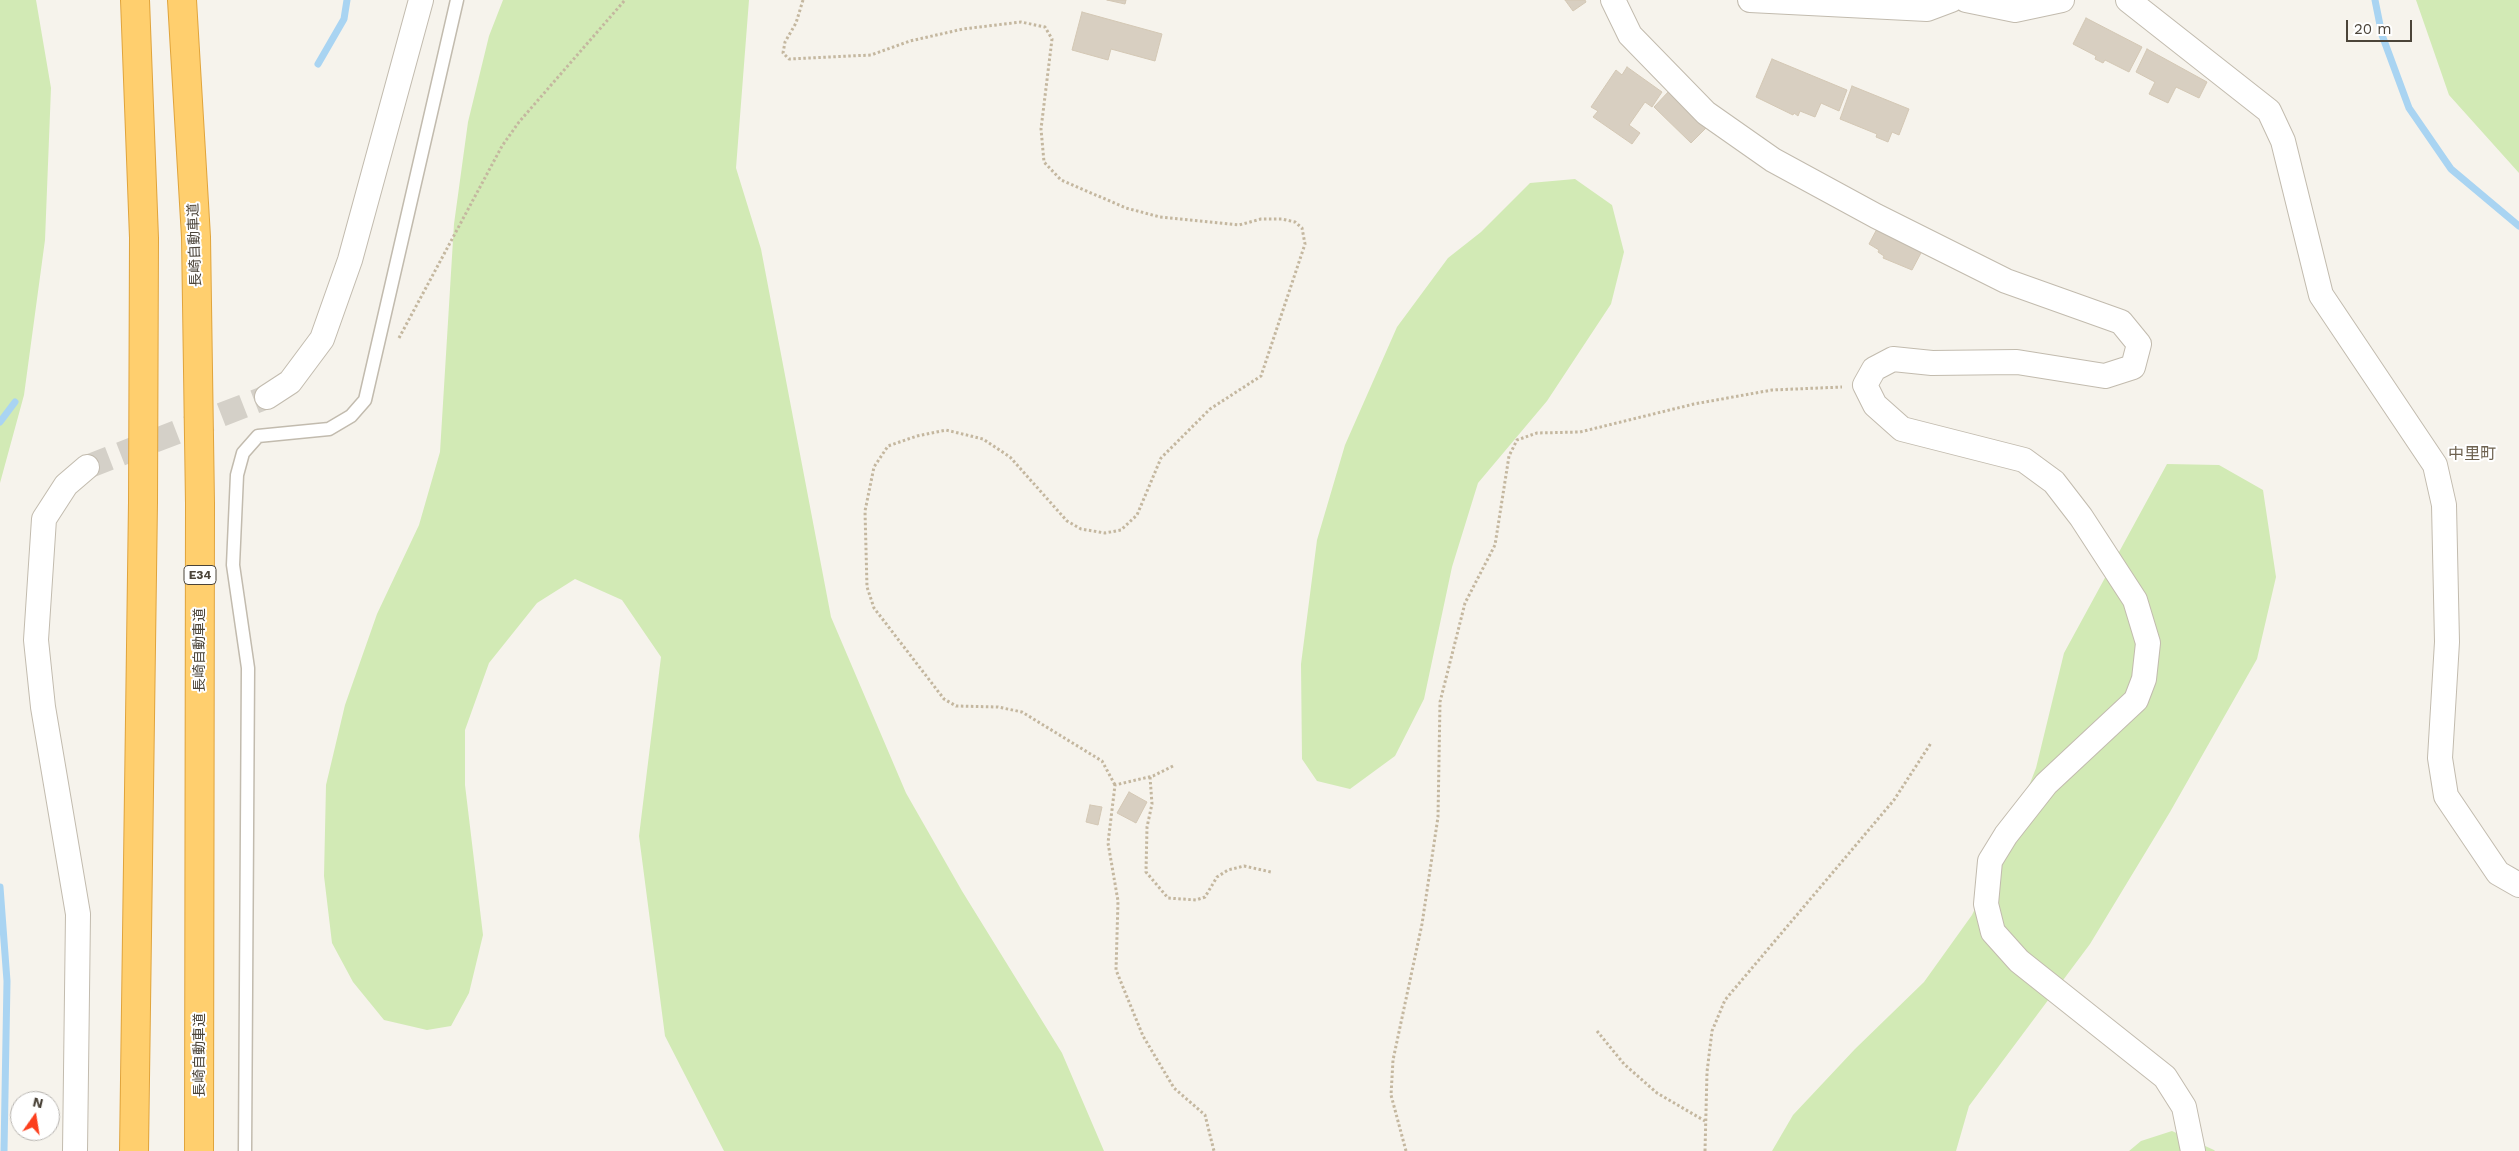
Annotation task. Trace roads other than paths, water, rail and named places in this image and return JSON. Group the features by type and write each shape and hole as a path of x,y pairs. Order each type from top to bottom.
{"highway":[{"path":"134,1151 143,502 144,277 135,0"},
{"name":"長崎自動車道","path":"182,0 196,237 200,484 200,1151"}],"street":[{"path":"267,397 290,382 322,339 350,260 421,0"},
{"path":"1613,0 1630,34 1706,113 1772,160 2006,281 2120,322 2139,344 2133,367 2105,376 2017,362 1932,363 1893,359 1874,369 1865,385 1875,405 1902,429 2024,460 2054,482 2081,516 2135,600 2148,643 2144,679 2136,700 2046,784 2006,835 1990,861 1986,904 1993,932 2019,961 2165,1077 2184,1107 2193,1151"},
{"path":"1750,0 1927,9 1951,0"},
{"path":"1966,0 2015,10 2062,0"},
{"path":"2128,0 2269,111 2283,141 2321,296 2434,465 2444,505 2446,642 2440,758 2446,796 2498,873 2519,885"},
{"path":"75,1151 78,914 43,707 36,640 44,519 66,485 87,467"}],"lane":[{"path":"245,1151 248,668 232,565 236,475 243,454 258,436 328,429 351,416 365,400 457,0"}],"waterway":[{"path":"318,64 344,19 347,0"},
{"path":"2375,0 2382,35 2409,108 2451,169 2519,226"},
{"path":"0,422 15,402"},
{"path":"0,887 7,981 4,1151"}],"tunnel":[{"path":"87,467 267,397"}],"district":[{"name":"中里町","path":"2472,454"}]}
